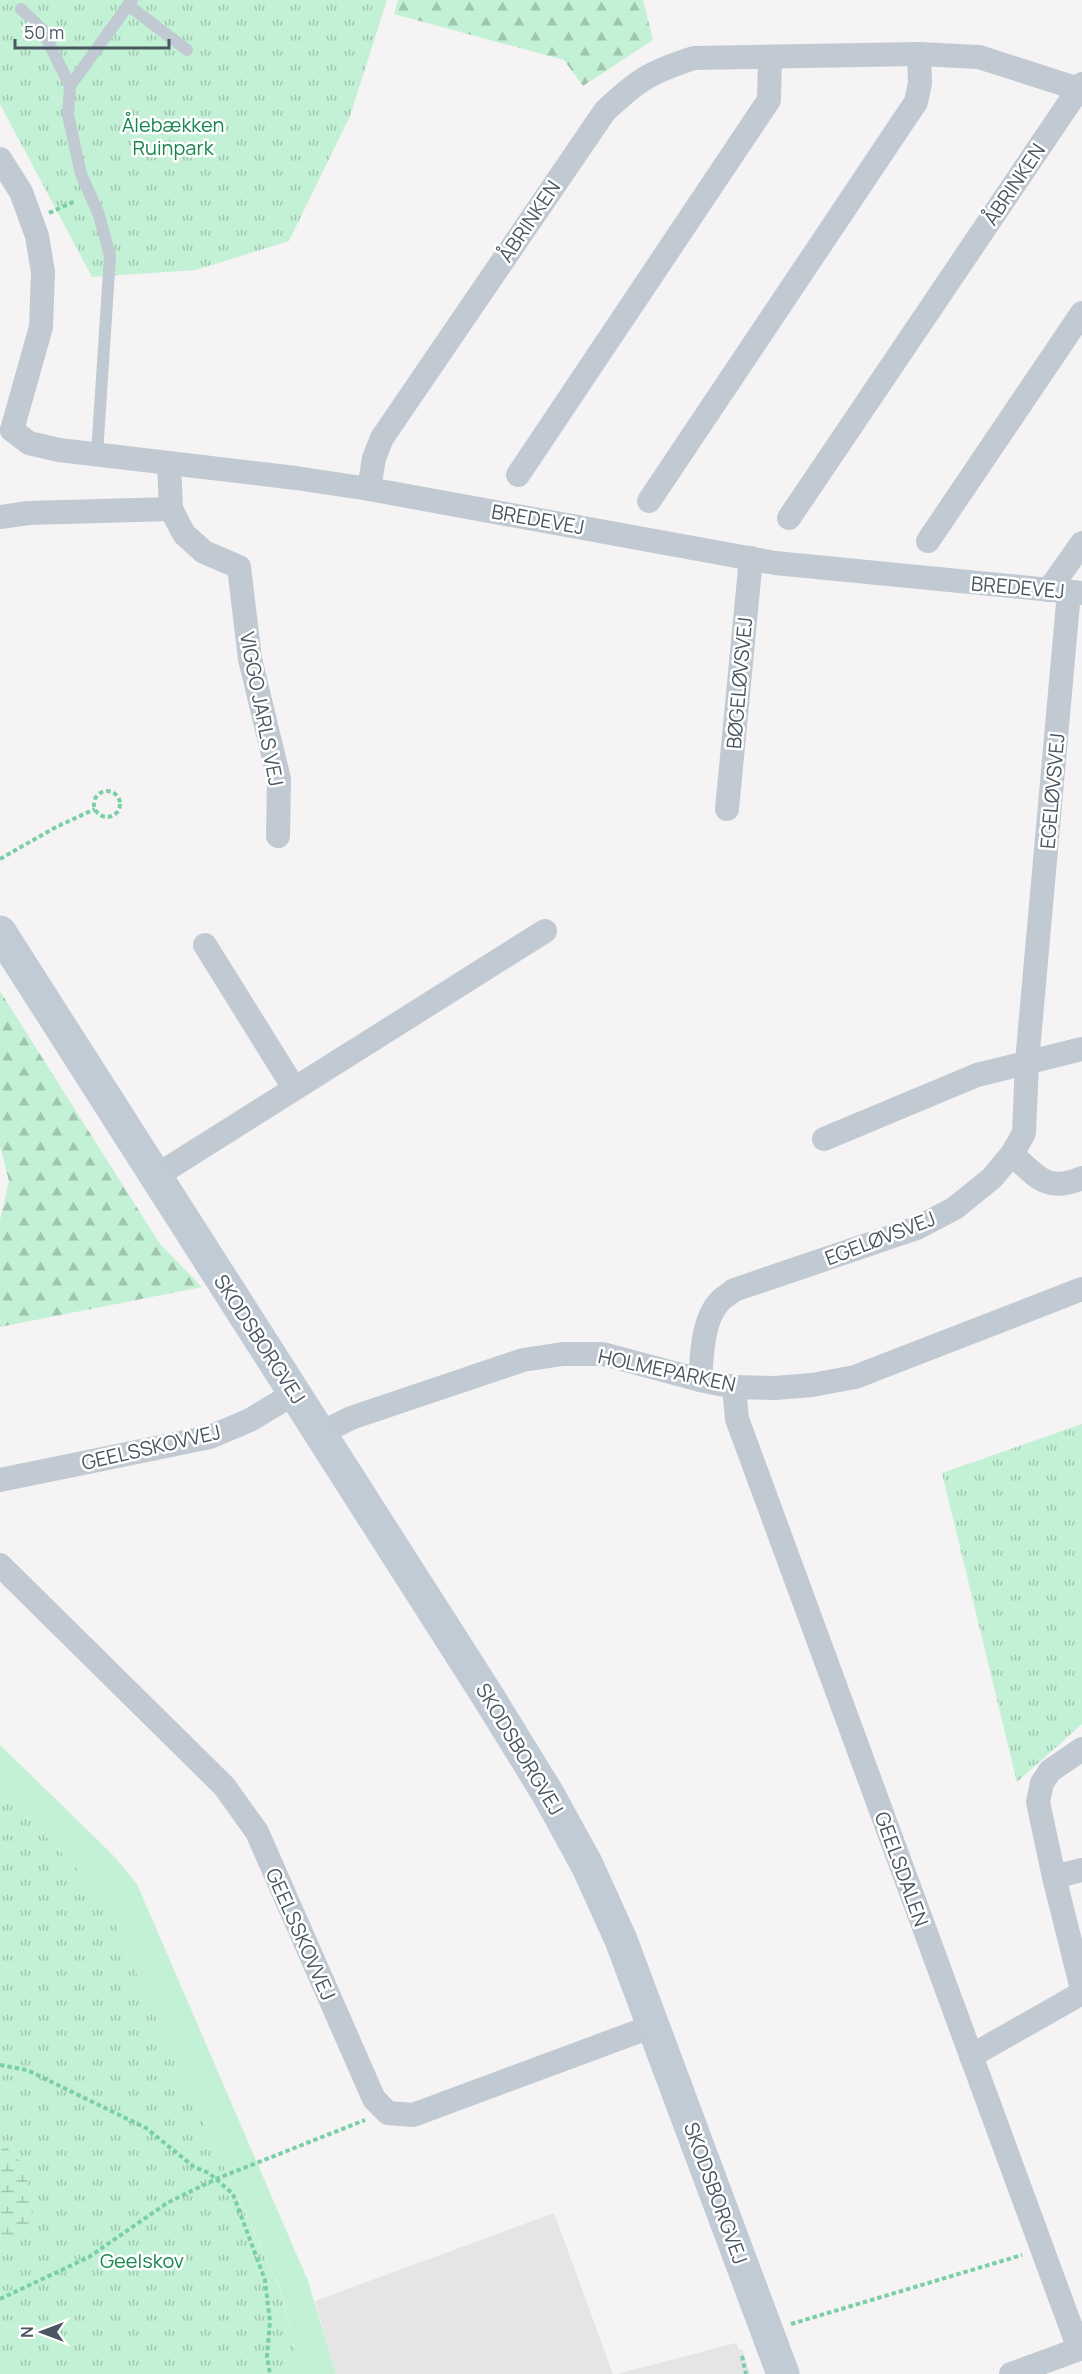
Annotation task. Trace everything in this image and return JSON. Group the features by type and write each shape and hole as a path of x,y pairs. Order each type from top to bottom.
{"street":[{"name":"ÅBRINKEN","path":"369,489 374,458 382,438 605,111 635,83 659,69 694,58 919,54 979,57 1081,87 789,518"},
{"path":"649,501 916,102 920,83 919,54"},
{"path":"518,475 769,100 770,58"},
{"path":"0,159 21,192 36,236 43,272 41,327 6,433"},
{"path":"928,540 1082,313"},
{"name":"BREDEVEJ","path":"6,433 29,443 59,450 369,489 784,564 1067,592"},
{"name":"VIGGO JARLS VEJ","path":"169,463 171,509 184,534 204,552 239,567 250,659 279,779 278,836"},
{"path":"0,517 28,513 171,509"},
{"path":"1067,592 1082,543"},
{"name":"BØGELØVSVEJ","path":"727,808 751,558"},
{"name":"EGELØVSVEJ","path":"700,1380 705,1336 711,1317 719,1302 734,1290 916,1228 954,1208 992,1178 1012,1154 1023,1133 1067,592"},
{"path":"156,1176 545,931"},
{"name":"SKODSBORGVEJ","path":"0,932 549,1794 587,1865 616,1930 783,2374"},
{"path":"205,945 294,1088"},
{"path":"824,1139 977,1075 1082,1049"},
{"path":"1012,1154 1041,1181 1054,1185 1067,1184 1082,1178"},
{"name":"HOLMEPARKEN","path":"321,1433 351,1418 523,1360 563,1354 603,1354 734,1387 776,1388 812,1385 855,1377 1082,1289"},
{"name":"GEELSDALEN","path":"734,1387 737,1419 1042,2249 1081,2348"},
{"name":"GEELSSKOVVEJ","path":"0,1480 210,1437 250,1420 295,1393"},
{"name":"GEELSSKOVVEJ","path":"0,1565 224,1786 257,1832 374,2099 386,2112"},
{"path":"971,2056 1082,1991 1038,1802 1042,1784 1050,1771 1082,1749"},
{"path":"1054,1877 1082,1870"},
{"path":"386,2112 412,2115 653,2026"},
{"path":"1011,2374 1081,2348"}],"lane":[{"path":"70,86 130,2 187,50"},
{"path":"21,9 42,29 70,86 68,115 81,174 99,215 110,256 97,454"}],"path":[{"path":"31,221 90,194"},
{"path":"101,791 112,791 119,798 120,808 112,816 102,816 95,809 94,799 101,791"},
{"path":"0,859 56,827 95,809"},
{"path":"0,2065 27,2070 146,2128 194,2167 209,2173 233,2194 265,2280 270,2322 267,2356 270,2374"},
{"path":"0,2299 89,2257 167,2203 216,2179 386,2112"},
{"path":"767,2331 1042,2249"},
{"path":"742,2356 746,2374"}],"shaded area":[{"path":"554,2213 613,2374 336,2374 315,2301"},
{"path":"736,2343 739,2350 742,2349 750,2374 617,2374"}],"green space":[{"name":"Ålebækken Ruinpark","path":"0,0 387,0 350,116 289,241 196,270 92,277 0,104"},
{"path":"398,0 643,0 653,40 583,86 564,60 394,14"},
{"path":"0,991 160,1244 202,1287 0,1327 0,1220 9,1181 0,1145"},
{"path":"1082,1424 1082,1724 1017,1782 942,1473"},
{"path":"0,1745 112,1854 137,1884 308,2281 336,2374 301,2374 280,2288 177,2065 103,1896 0,1788"},
{"name":"Geelskov","path":"0,1788 103,1896 177,2065 280,2289 301,2374 0,2374 0,2252 35,2221 25,2167 0,2140"},
{"path":"0,2140 25,2166 35,2221 0,2252"}]}
